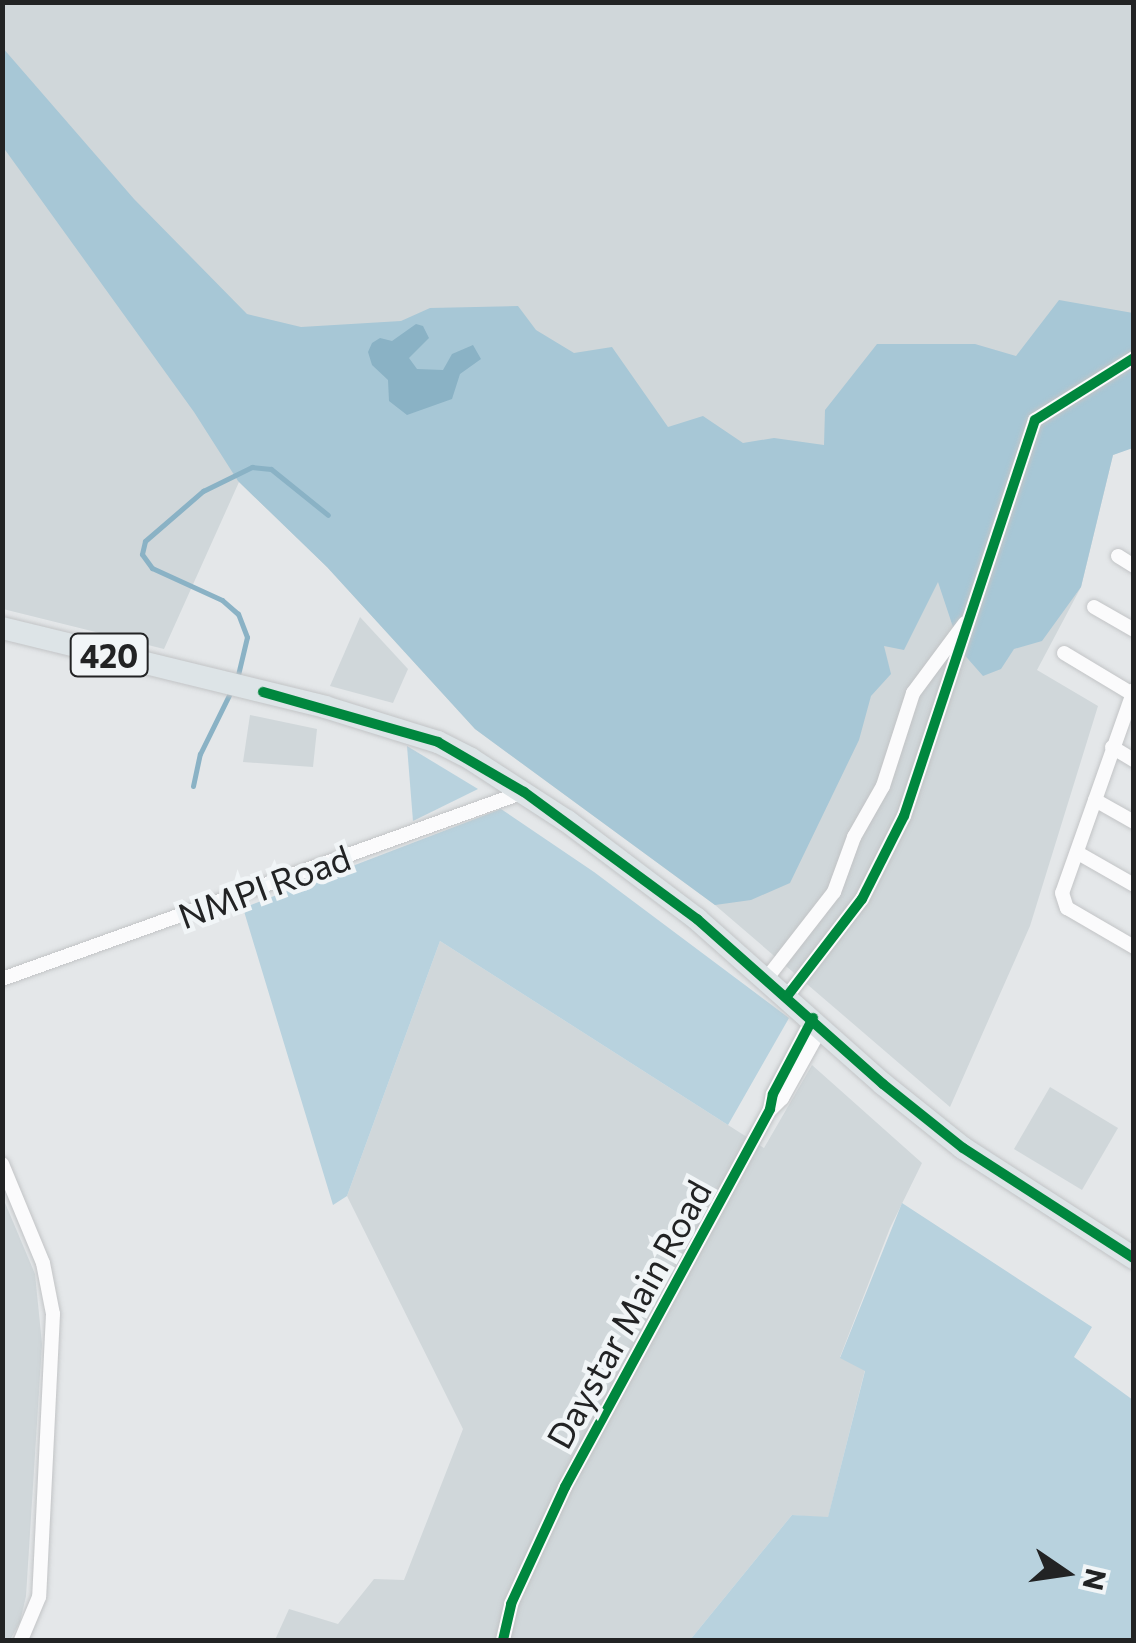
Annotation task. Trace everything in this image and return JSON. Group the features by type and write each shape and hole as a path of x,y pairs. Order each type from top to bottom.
{"main road":[{"name":"420","path":"2,628 263,692 438,742 524,792 655,886 788,995 883,1084 963,1148 1134,1258"}],"street":[{"path":"788,995 862,899 904,816 1034,420 1134,358"},
{"path":"1118,556 1134,566"},
{"path":"1094,607 1134,630"},
{"path":"767,978 834,892 854,837 883,786 913,693 974,610"},
{"path":"1064,653 1133,693 1063,900 1068,908 1134,947"},
{"path":"1112,748 1134,760"},
{"name":"NMPI Road","path":"2,979 524,792"},
{"path":"1095,800 1134,822"},
{"path":"1078,853 1134,885"},
{"name":"Daystar Main Road","path":"503,1640 511,1604 564,1487 770,1109 782,1098 817,1022"},
{"path":"2,1164 43,1263 53,1314 39,1598 21,1640"}],"shaded area":[{"path":"2,3 1133,3 1133,447 1113,455 1081,587 1037,670 1098,706 1030,926 950,1107 715,905 475,729 327,567 239,482 164,649 3,609"},
{"path":"2,47 134,199 247,314 301,327 401,321 430,308 518,306 536,330 574,353 612,347 668,427 703,416 743,443 774,438 824,445 825,410 877,344 975,344 1016,356 1059,300 1133,313 1133,448 1113,455 1081,587 1042,641 1014,649 1001,669 983,676 961,651 938,582 904,650 884,646 891,674 871,696 859,740 790,883 751,900 715,905 475,729 327,567 238,481 194,412 3,147"},
{"path":"416,324 423,326 429,338 409,358 417,369 443,370 452,354 473,345 481,359 460,374 452,399 407,415 389,401 388,380 372,365 368,352 380,338 392,341"},
{"path":"360,617 408,669 393,703 330,686"},
{"path":"250,715 317,729 313,767 243,762"},
{"path":"407,746 478,789 413,821"},
{"path":"501,809 594,872 789,1018 728,1125 440,941 347,1196 333,1205 243,908"},
{"path":"440,941 764,1148 812,1065 922,1163 890,1228 840,1357 865,1370 828,1518 792,1515 690,1640 275,1640 289,1609 338,1624 374,1579 404,1580 463,1429 347,1196"},
{"path":"1050,1087 1118,1128 1082,1190 1014,1149"},
{"path":"3,1198 35,1274 42,1344 26,1596 20,1622 10,1640 2,1640"},
{"path":"902,1203 1092,1327 1074,1357 1133,1400 1133,1640 690,1640 792,1515 828,1517 865,1371 840,1358"}],"waterway":[{"path":"237,679 247,637 238,614 222,600 152,568 142,554 145,541 203,491 252,467 271,469 328,515"},
{"path":"193,786 200,754 232,689"}],"cycle path":[{"path":"788,995 862,899 904,816 1035,420 1134,358"},
{"path":"263,692 438,742 524,792 697,919 883,1084 963,1148 1134,1258"},
{"path":"503,1640 511,1604 565,1487 770,1109 773,1094 813,1018"}]}
